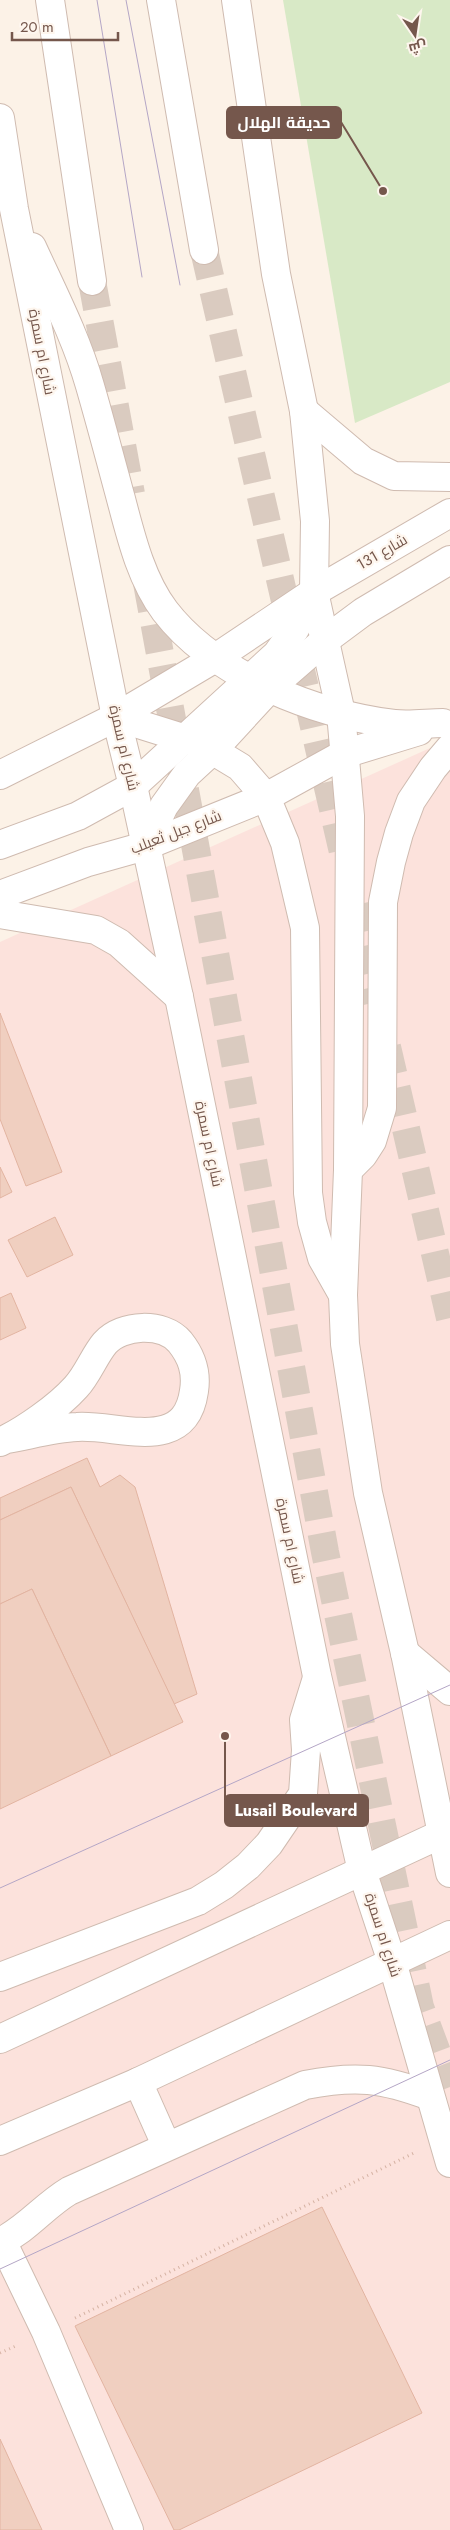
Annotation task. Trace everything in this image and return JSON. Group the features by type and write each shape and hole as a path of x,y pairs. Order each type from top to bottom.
{"street":[{"path":"50,0 92,282"},
{"path":"161,0 204,250"},
{"path":"236,0 276,274 304,411 315,521 314,592 342,713 350,816 348,1170 343,1295 345,1344 368,1493 445,1832 450,1873"},
{"name":"شارع ام سمرة","path":"0,118 14,209 116,718 133,786 179,997 317,1676 362,1871 392,1962 450,2163"},
{"path":"14,209 72,331 89,384 137,559 164,610 181,629 217,657 261,684 299,702 396,724 448,730"},
{"path":"304,411 363,461 394,476 450,477"},
{"name":"شارع 131","path":"314,592 450,513"},
{"path":"0,845 78,816 133,786 186,738 261,684 370,607 450,560"},
{"path":"0,775 116,718 217,657 314,592"},
{"path":"145,846 164,806 175,790 187,774 213,750 261,684 314,592"},
{"path":"116,718 186,738 213,750 240,767 266,797 291,862 305,928 308,1193 312,1222 322,1258 343,1295"},
{"path":"344,754 448,730"},
{"path":"348,1170 363,1155 372,1140 382,1108 383,902 391,862 411,801 433,768 448,730"},
{"name":"شارع جبل ثعيلب","path":"0,895 88,862 145,846 266,797 344,754"},
{"path":"0,914 96,930 118,943 179,997"},
{"path":"144,1328 163,1330 177,1339 188,1352 194,1367 196,1383 192,1403 184,1417 168,1428 146,1434 99,1427 76,1427 3,1441 59,1403 77,1386 106,1343 121,1332 144,1328"},
{"path":"405,1653 450,1691"},
{"path":"0,1977 198,1901 224,1885 248,1866 283,1826 302,1794 306,1750 304,1720 317,1676"},
{"path":"0,2039 445,1832"},
{"path":"0,2141 138,2082 450,1935"},
{"path":"129,2530 46,2332 1,2241 22,2230 58,2197 69,2191 305,2084 358,2078 383,2080 430,2096"},
{"path":"138,2082 166,2146"}],"path":[{"path":"0,2353 422,2150"}],"shaded area":[{"path":"450,739 450,2530 0,2530 0,942"}],"green space":[{"path":"283,0 450,0 450,382 355,423"}],"building":[{"path":"0,1013 62,1172 26,1186 0,1119"},
{"path":"0,1167 12,1192 0,1198"},
{"path":"55,1217 73,1255 27,1277 8,1240"},
{"path":"11,1293 26,1328 0,1340 0,1298"},
{"path":"87,1458 100,1487 120,1475 135,1487 197,1694 174,1704 71,1487 0,1520 0,1498"},
{"path":"71,1487 183,1722 111,1756 32,1589 0,1604 0,1520"},
{"path":"32,1589 111,1756 0,1809 0,1604"},
{"path":"322,2207 422,2413 179,2530 174,2530 75,2326"},
{"path":"0,2439 42,2530 0,2530"}],"tunnel":[{"path":"204,250 345,861"},
{"path":"92,281 131,494"},
{"path":"147,583 325,1552 420,2007 450,2087"},
{"path":"355,905 377,1002"},
{"path":"387,1047 450,1318"}],"tram line":[{"path":"97,0 142,277"},
{"path":"126,0 180,285"},
{"path":"0,1888 450,1685"},
{"path":"0,2269 450,2060"}],"place":[{"name":"حديقة الهلال","path":"383,191"},
{"name":"Lusail Boulevard","path":"225,1736"}]}
